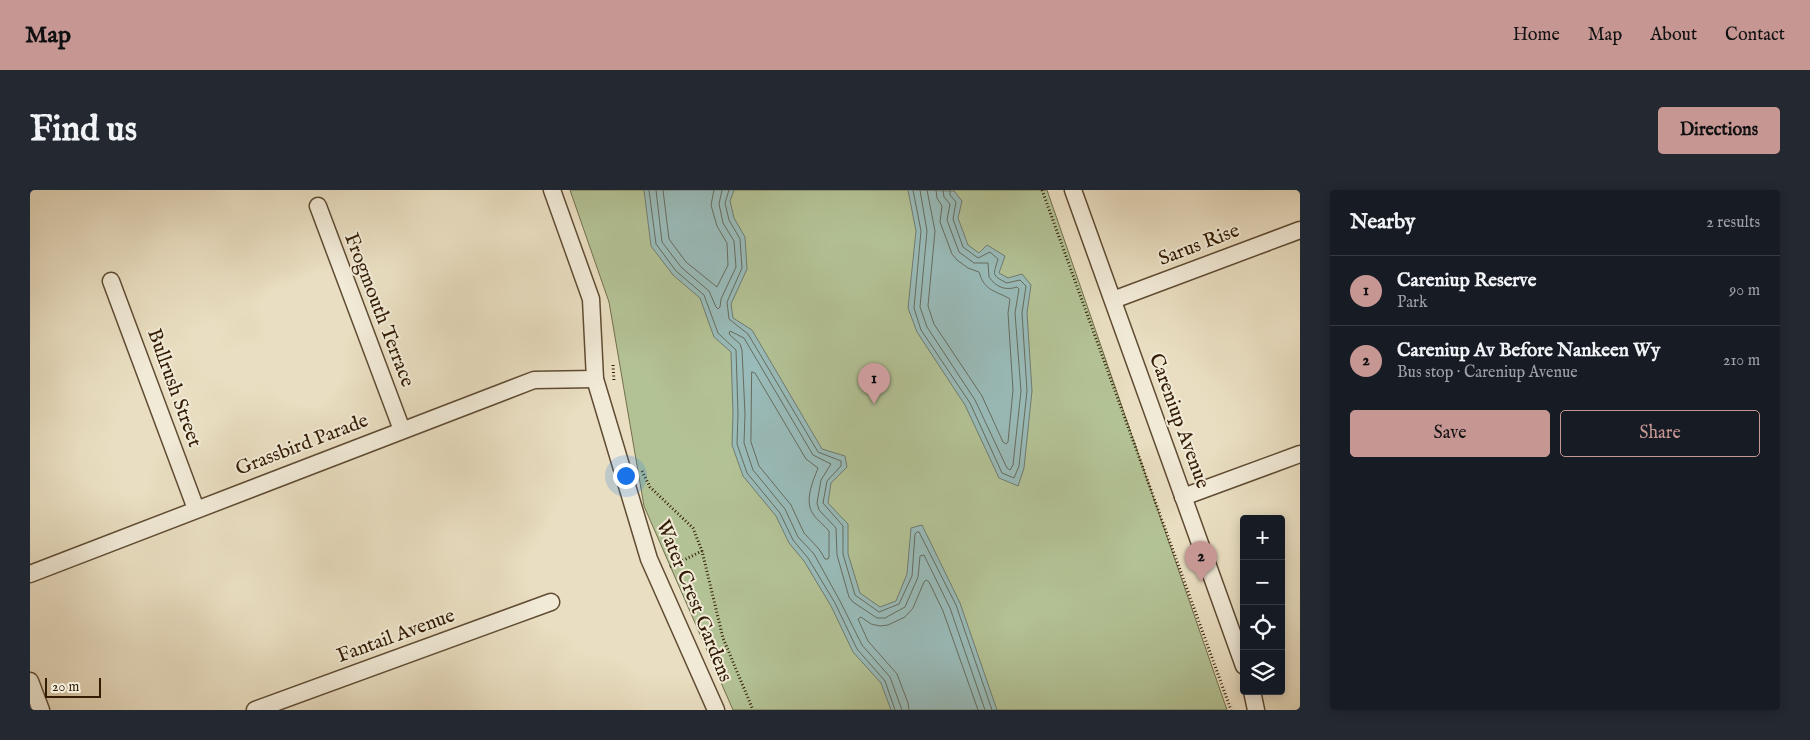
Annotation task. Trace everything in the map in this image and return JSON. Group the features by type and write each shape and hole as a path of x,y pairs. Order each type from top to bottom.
{"street":[{"name":"Water Crest Gardens","path":"552,190 591,299 595,379 649,559 716,710"},
{"name":"Careniup Avenue","path":"1073,190 1240,655"},
{"name":"Frogmouth Terrace","path":"318,206 402,430"},
{"name":"Sarus Rise","path":"1113,300 1300,230"},
{"name":"Bullrush Street","path":"111,281 196,510"},
{"name":"Grassbird Parade","path":"30,574 534,380 595,379"},
{"path":"1183,497 1300,454"},
{"name":"Fantail Avenue","path":"255,710 551,602"},
{"path":"30,681 41,710"},
{"path":"1253,695 1256,710"}],"path":[{"path":"1042,190 1231,710"},
{"path":"612,360 614,389"},
{"path":"641,469 650,487 693,528 702,551 723,638 753,710"},
{"path":"656,574 702,551"}],"green space":[{"path":"570,190 1047,190 1227,710 733,710 644,506 609,302"}],"water":[{"path":"644,190 734,190 730,201 734,218 745,237 747,269 731,304 733,318 752,330 822,449 845,456 847,467 831,483 828,503 848,524 848,554 860,593 880,607 896,601 907,574 911,528 922,525 960,603 997,710 891,710 881,683 853,652 831,606 804,561 789,543 776,516 743,476 732,445 731,352 714,337 700,298 673,275 651,246"},
{"path":"908,190 954,191 962,201 958,218 968,245 979,253 987,245 1005,256 999,273 1008,278 1022,274 1031,285 1027,313 1032,391 1024,468 1018,486 999,478 965,405 917,332 908,308 916,231"}],"place":[{"name":"Careniup Reserve","path":"874,404"},
{"name":"Careniup Av Before Nankeen Wy","path":"1201,582"}]}
